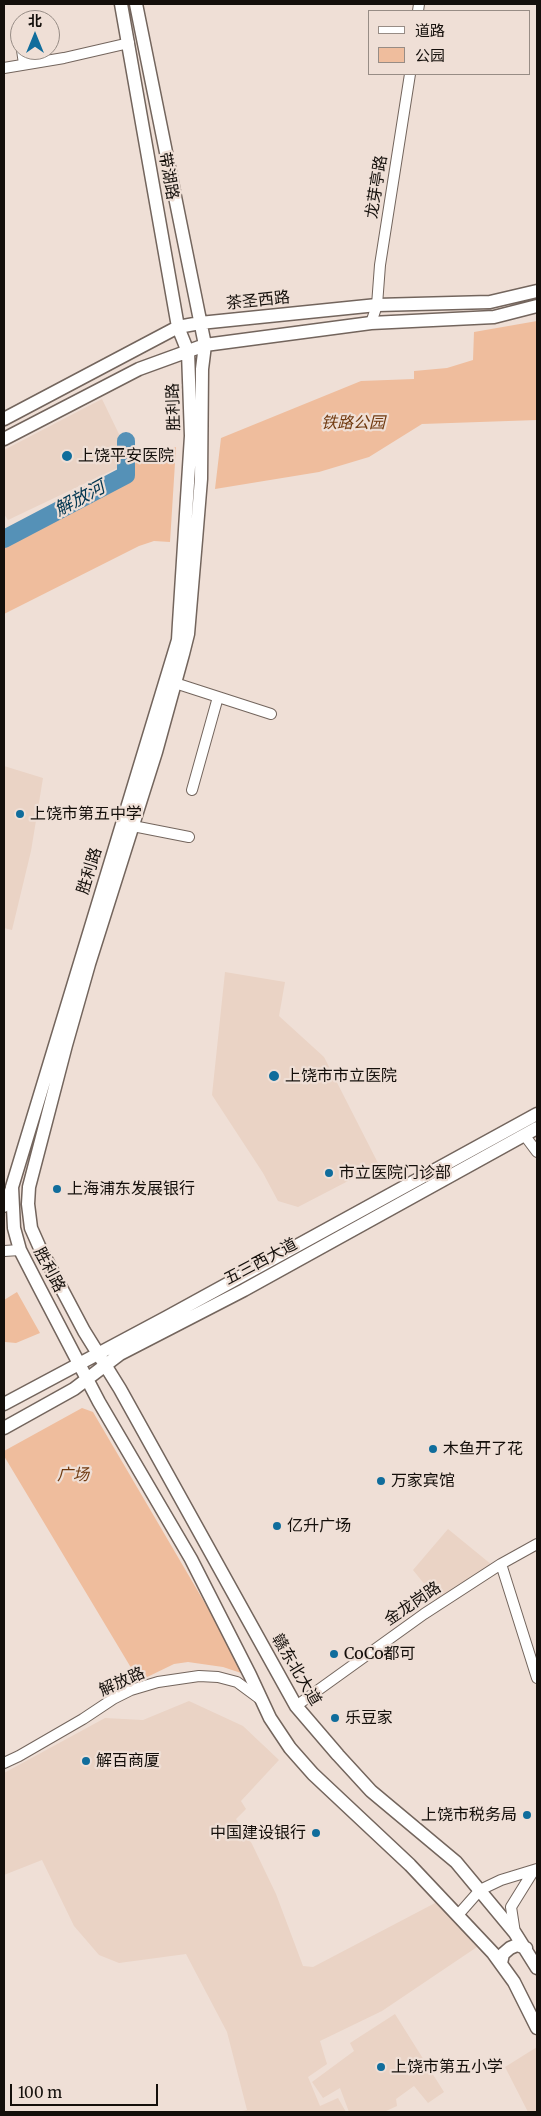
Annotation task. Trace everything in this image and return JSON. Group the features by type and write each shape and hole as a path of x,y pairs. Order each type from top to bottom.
{"main road":[{"name":"带湖路","path":"121,4 178,327 188,352"},
{"name":"带湖路","path":"136,4 205,345"},
{"name":"茶圣西路","path":"4,419 178,327 200,323 377,305 490,302 537,291"},
{"path":"4,439 139,369 205,345 371,323 494,317 537,306"},
{"name":"胜利路","path":"105,1366 39,1246 31,1228 28,1204 33,1171 71,1027 133,826 188,634 200,479 202,369 205,345"},
{"name":"胜利路","path":"188,352 191,436 178,640 12,1187 14,1228 20,1250 87,1379 138,1470 192,1559 270,1718 290,1748 313,1774 410,1865 458,1915 500,1963 514,1982 537,2028"},
{"name":"五三西大道","path":"4,1404 537,1114"},
{"name":"五三西大道","path":"4,1428 74,1389 120,1354 244,1290 537,1128"},
{"name":"赣东北大道","path":"105,1366 197,1525 296,1706 371,1791 456,1862 515,1932 537,1968"},
{"path":"500,1963 503,1954 510,1948 517,1945 526,1948"}],"street":[{"path":"4,68 129,43"},
{"path":"23,60 24,64"},
{"name":"龙芽亭路","path":"371,323 377,305 380,264 410,75"},
{"path":"175,683 271,714"},
{"path":"192,790 218,697"},
{"path":"133,826 189,837"},
{"path":"525,1136 537,1152"},
{"path":"4,1207 12,1187"},
{"path":"4,1251 20,1250"},
{"name":"金龙岗路","path":"296,1706 418,1618 501,1564 537,1544"},
{"path":"501,1564 537,1678"},
{"name":"解放路","path":"4,1763 67,1729 113,1699 131,1690 158,1682 199,1676 218,1676 237,1682 260,1699"},
{"path":"458,1915 480,1890 500,1880 536,1870"},
{"path":"515,1932 511,1907 536,1870"}],"shaded area":[{"name":"上饶平安医院","path":"102,399 132,461 8,520 4,514 4,450"},
{"name":"上饶市第五中学","path":"4,766 43,778 31,851 12,930 4,928"},
{"name":"上饶市市立医院","path":"225,972 285,982 279,1016 324,1057 379,1165 298,1207 278,1201 263,1173 212,1095"},
{"path":"448,1529 492,1565 438,1601 413,1570"},
{"path":"189,1701 243,1726 279,1760 241,1801 246,1809 236,1819 252,1844 276,1894 303,1966 313,1967 437,1902 477,1947 382,2011 320,2041 327,2064 308,2077 320,2106 338,2098 346,2112 237,2112 247,2110 227,2032 186,1954 119,1963 99,1955 74,1926 42,1860 4,1875 4,1773 105,1718 143,1720"},
{"name":"上饶市第五小学","path":"395,2014 444,2092 428,2103 414,2086 396,2099 397,2106 384,2112 349,2112 340,2088 323,2098 312,2082 354,2051 350,2043"},
{"path":"537,2047 537,2112 528,2112 505,2067"}],"green space":[{"name":"铁路公园","path":"537,321 537,420 422,424 369,457 319,472 215,489 221,438 361,381 414,379 414,371 447,368 473,360 474,332"},
{"path":"176,447 170,542 154,541 139,546 4,614 4,531 126,467"},
{"path":"17,1292 40,1333 16,1343 5,1342 4,1300"},
{"name":"广场","path":"82,1408 93,1412 247,1675 223,1667 188,1662 174,1664 139,1681 4,1456 4,1451"}],"waterway":[{"name":"解放河","path":"4,539 126,475 126,441"}],"place":[{"name":"上饶平安医院","path":"67,456"},
{"name":"上饶市第五中学","path":"20,814"},
{"name":"上饶市市立医院","path":"274,1076"},
{"name":"市立医院门诊部","path":"329,1173"},
{"name":"上海浦东发展银行","path":"57,1189"},
{"name":"木鱼开了花","path":"433,1449"},
{"name":"万家宾馆","path":"381,1481"},
{"name":"亿升广场","path":"277,1526"},
{"name":"CoCo都可","path":"334,1654"},
{"name":"乐豆家","path":"335,1718"},
{"name":"解百商厦","path":"86,1761"},
{"name":"上饶市税务局","path":"527,1815"},
{"name":"中国建设银行","path":"316,1833"},
{"name":"上饶市第五小学","path":"381,2067"}]}
